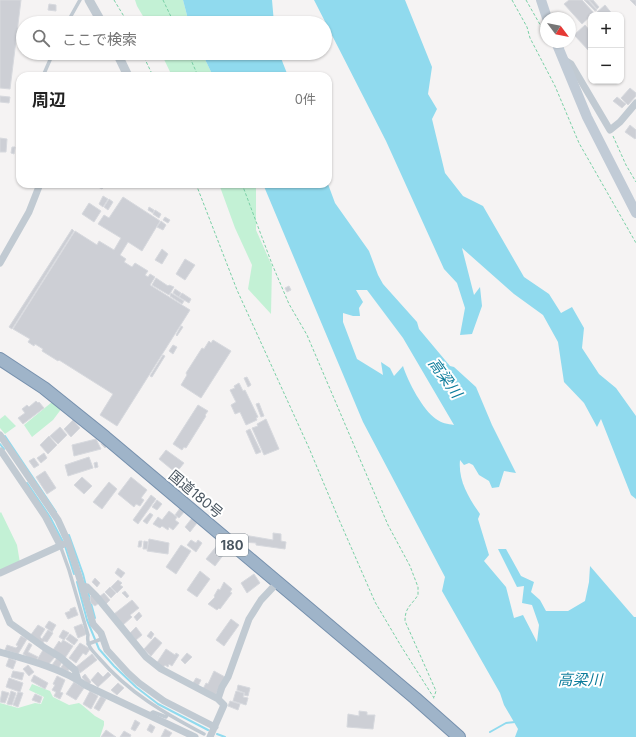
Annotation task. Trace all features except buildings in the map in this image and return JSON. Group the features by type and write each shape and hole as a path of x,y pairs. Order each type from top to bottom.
{"highway":[{"name":"国道180号","path":"0,359 50,393 163,486 459,737"}],"main road":[{"path":"541,0 545,12"},
{"path":"558,48 587,117 636,213"}],"street":[{"path":"89,0 98,16"},
{"path":"562,59 571,64 610,130 620,122 636,103"},
{"path":"120,60 126,72"},
{"path":"0,263 30,212 39,188"},
{"path":"0,435 58,520 64,543 84,586 93,624 102,638 107,650 139,683 164,701 215,727"},
{"path":"1,450 58,538 64,543"},
{"path":"0,572 64,543"},
{"path":"218,699 222,687 228,677 249,619 261,600 277,583"},
{"path":"84,586 96,596 146,657 161,670 218,699 224,705 215,727 207,735"},
{"path":"0,600 10,623 39,645 60,657 75,670 78,680"},
{"path":"0,652 64,673 78,680 84,685 195,737"}],"lane":[{"path":"71,16 80,0"},
{"path":"45,72 49,60"},
{"path":"64,543 69,570 88,635 87,642 90,643 105,665 136,694 167,715 207,735"},
{"path":"90,643 102,638"},
{"path":"149,715 153,712 166,717 167,715"}],"path":[{"path":"114,0 124,16"},
{"path":"163,0 171,16"},
{"path":"512,0 527,27 530,38 555,86 579,143 636,243"},
{"path":"526,0 540,24"},
{"path":"145,60 151,72"},
{"path":"191,60 196,72"},
{"path":"610,130 626,165 636,182"},
{"path":"198,188 237,290 309,448 375,602 434,698"},
{"path":"243,188 289,304 307,335 388,525 410,566 418,587 418,595 408,607 405,614 405,621 436,692 428,710"}],"green space":[{"path":"135,0 183,0 187,16 143,16"},
{"path":"164,60 205,60 211,72 170,72"},
{"path":"220,188 256,188 256,230 272,266 271,314 248,289 252,265 235,228"},
{"path":"52,402 62,408 53,420 32,437 24,425"},
{"path":"5,415 16,426 5,434 0,428 0,419"},
{"path":"1,512 17,545 20,563 0,571 0,513"},
{"path":"32,684 50,691 53,697 69,705 79,703 95,716 104,721 100,737 0,737 0,703 18,708 35,703 41,704 44,697 29,690"}],"water":[{"path":"183,0 272,0 273,16 187,16"},
{"name":"高梁川","path":"314,0 405,0 432,67 428,94 437,109 432,119 445,173 463,196 483,206 524,277 549,294 561,313 572,307 584,328 582,348 599,374 616,388 636,416 636,499 631,495 601,419 597,427 584,403 564,382 558,342 543,315 514,294 462,248 474,295 480,287 482,306 472,334 460,335 465,308 457,283 444,269 386,141 332,35 332,16 322,16"},
{"path":"205,60 282,60 286,72 211,72"},
{"name":"高梁川","path":"265,188 329,188 335,203 369,251 383,284 417,322 419,329 450,366 454,367 476,387 492,425 516,473 504,471 499,487 492,488 489,481 479,475 473,465 469,463 464,465 460,460 461,475 465,489 480,514 478,519 489,555 484,561 506,587 514,618 523,615 537,642 539,625 532,605 522,603 524,586 517,587 498,549 506,549 521,576 534,582 531,592 540,600 546,611 568,611 585,601 589,582 590,566 634,617 636,617 636,737 515,737 518,729 504,705 500,693 442,591 445,577 363,422","holes":["356,290 367,290 403,338 454,425 438,420 431,415 412,387 403,366 394,376 390,368 381,362 383,375 357,359 343,322 343,313 353,316 360,316 359,308 363,302"]}],"waterway":[{"path":"5,436 56,512"},
{"path":"0,444 4,449"},
{"path":"27,483 50,517 63,542"},
{"path":"69,535 86,586"},
{"path":"65,546 74,574"},
{"path":"77,582 87,620 99,649 114,666 136,687 158,704 208,730"},
{"path":"88,592 95,618"},
{"path":"490,732 506,723 515,722"},
{"path":"217,734 225,737"}]}
